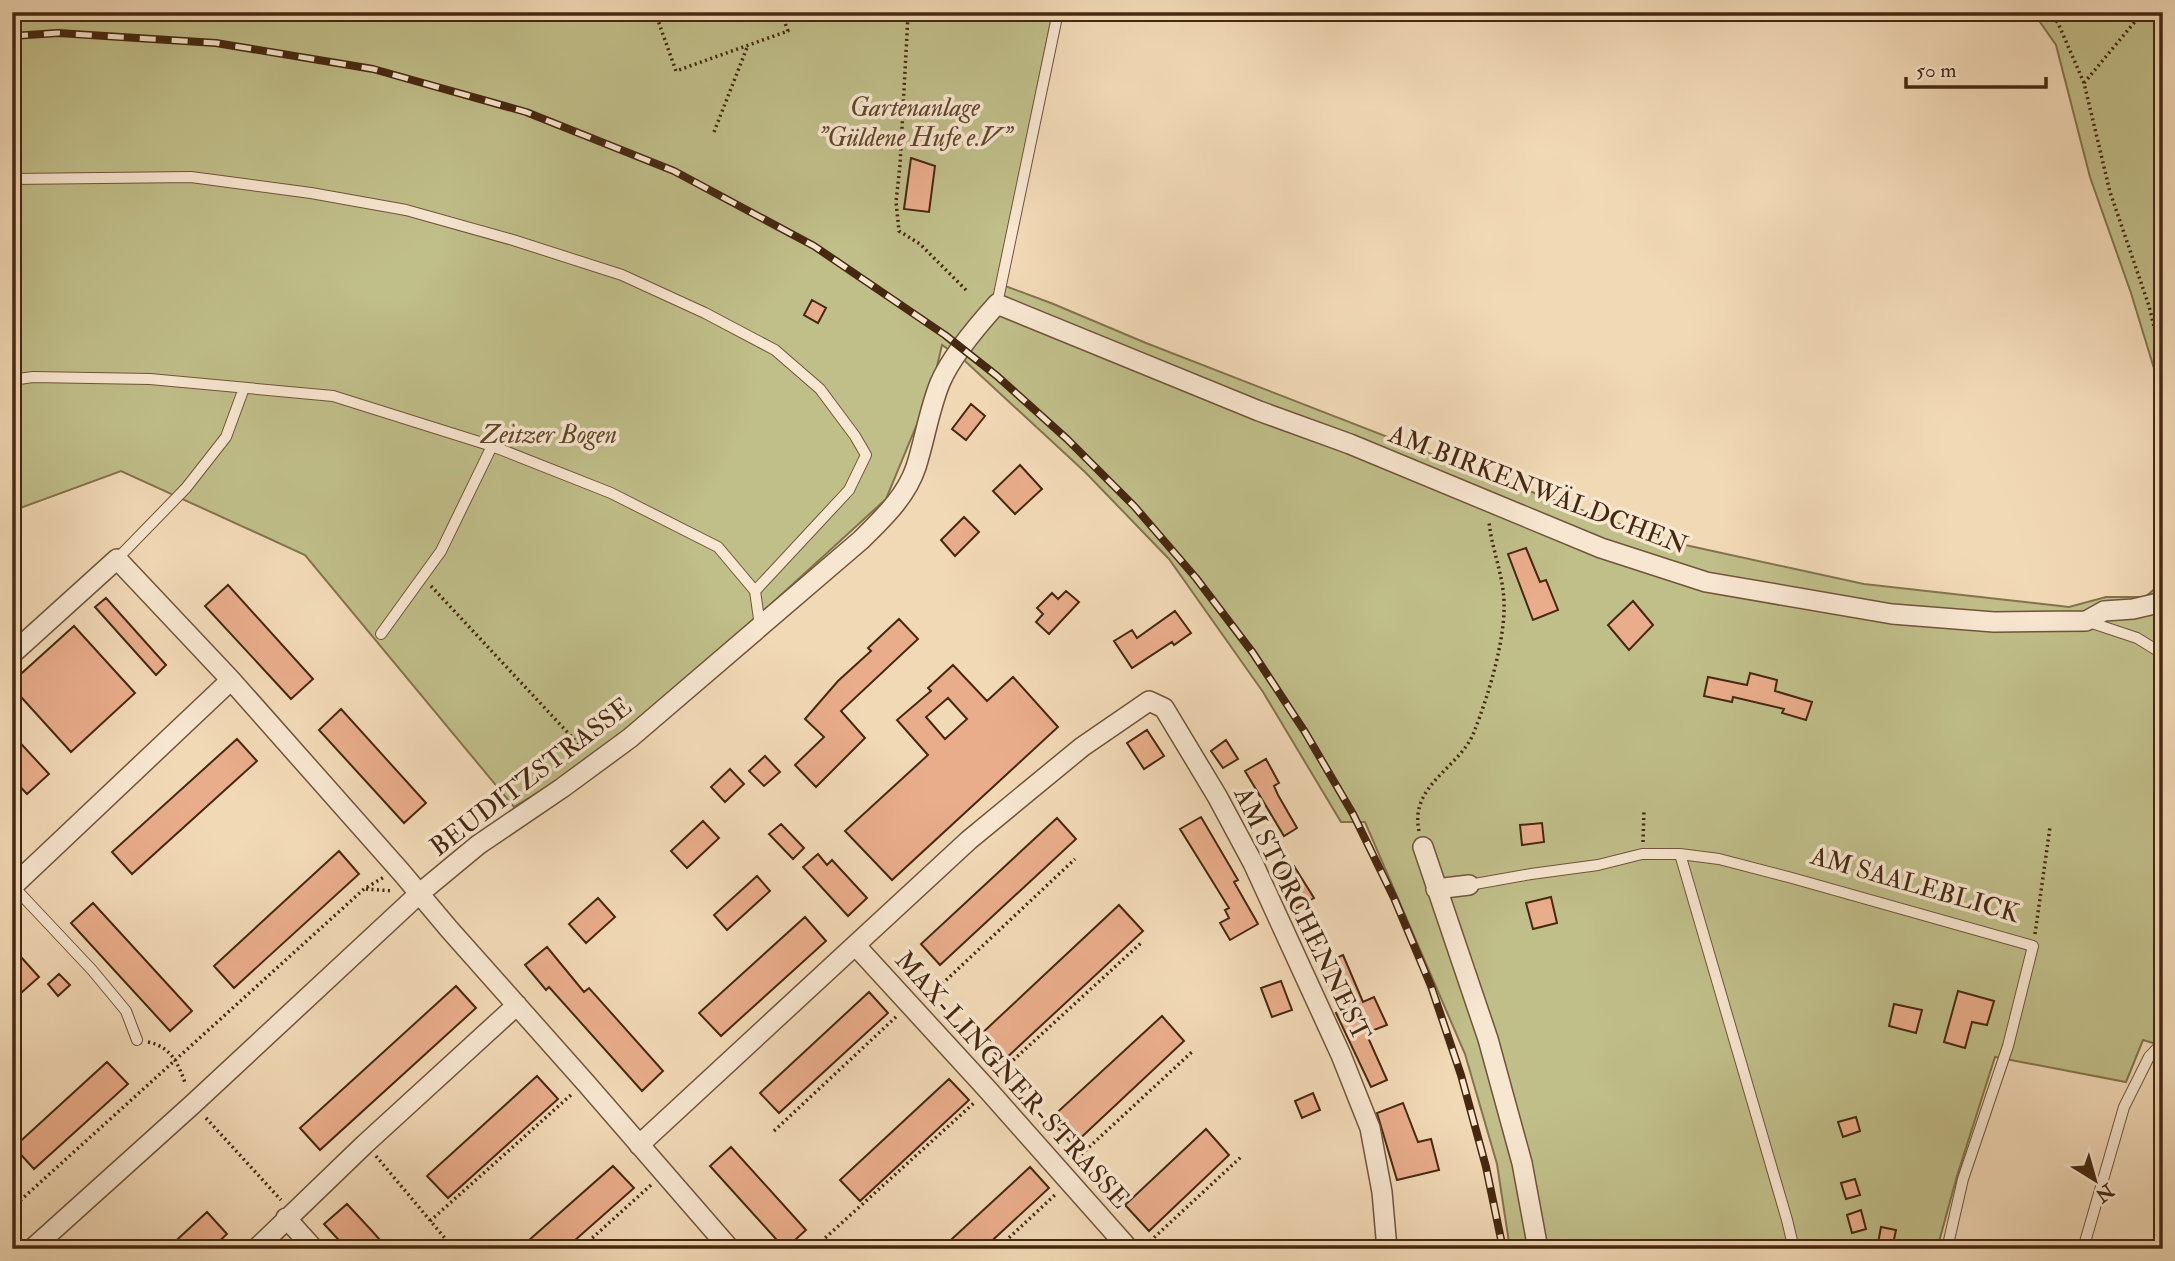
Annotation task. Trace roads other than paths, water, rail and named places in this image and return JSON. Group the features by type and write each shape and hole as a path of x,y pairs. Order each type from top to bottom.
{"street":[{"name":"AM BIRKENWÄLDCHEN","path":"997,304 1259,411 1350,444 1601,548 1706,582 1892,614 1994,622 2086,621"},
{"name":"BEUDITZSTRASSE","path":"32,1249 420,893 478,845 630,738 860,540 894,507 915,469 930,409 941,380 975,330 997,304"},
{"path":"12,654 117,559 230,680 420,893 730,1249"},
{"path":"2086,621 2104,611 2163,601"},
{"path":"13,887 230,680"},
{"name":"AM STORCHENNEST","path":"1082,747 1149,701 1164,708 1217,796 1253,863 1341,1055 1370,1128 1382,1192 1387,1249"},
{"name":"MAX-LINGNER-STRASSE","path":"639,1145 969,840 1082,747"},
{"path":"1423,847 1488,1039 1522,1163 1538,1249"},
{"path":"1436,889 1469,885"},
{"name":"MAX-LINGNER-STRASSE","path":"856,946 1129,1249"},
{"path":"256,1249 365,1143 517,1005"},
{"path":"289,1215 314,1249"}],"lane":[{"path":"997,304 1058,12"},
{"path":"12,179 191,177 311,193 406,210 513,240 622,275 705,313 775,350 820,389 866,454 849,490 755,591"},
{"path":"12,380 33,377 150,379 333,397 492,446 611,493 718,547 755,591 760,627"},
{"path":"117,559 186,488 226,437 244,388"},
{"path":"381,634 441,551 492,446"},
{"name":"AM BIRKENWÄLDCHEN","path":"2086,621 2137,638 2163,654"},
{"name":"AM SAALEBLICK","path":"1469,885 1598,865 1642,854 1680,854 1719,859 1792,878 2033,946 2008,1046 1963,1179 1947,1249"},
{"path":"1680,854 1794,1249"},
{"path":"13,887 92,970 126,1011 137,1040"},
{"path":"2083,1249 2124,1107 2149,1057 2163,1042"}],"railway":[{"path":"12,36 58,33 216,43 373,69 526,112 674,171 814,246 945,335 997,376 1067,439 1134,506 1196,578 1253,653 1305,732 1353,814 1394,898 1431,986 1461,1075 1486,1167 1503,1249"}],"park label":[{"name":"Gartenanlage \"Güldene Hufe e.V\"","path":"915,123"},
{"name":"Zeitzer Bogen","path":"549,435"}]}
